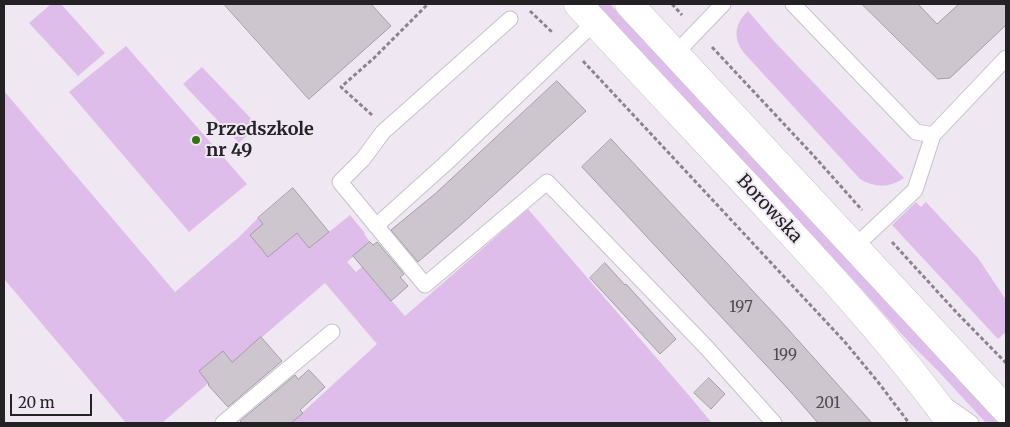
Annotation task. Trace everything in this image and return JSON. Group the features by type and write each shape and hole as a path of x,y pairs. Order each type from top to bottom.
{"street":[{"path":"629,4 1006,410"},
{"name":"Borowska","path":"586,13 878,329 929,392 951,423"}],"lane":[{"path":"676,53 723,4"},
{"path":"793,4 916,132 933,135"},
{"path":"376,226 445,164 586,13"},
{"path":"510,19 386,130 363,159 340,182 425,285 547,182 706,347 774,423"},
{"path":"855,248 915,190 933,135 1006,58"},
{"path":"223,423 332,332"},
{"path":"929,392 971,423"}],"path":[{"path":"386,130 374,116 341,88 428,4"},
{"path":"672,4 957,313 1006,363"},
{"path":"529,10 559,39"},
{"path":"580,59 844,341 909,423"}],"shaded area":[{"path":"51,4 61,4 105,53 78,76 29,23"},
{"path":"597,4 610,4 1000,423 986,423"},
{"path":"748,11 773,40 904,178 893,184 882,186 860,179 740,47 737,37 738,26"},
{"path":"126,46 247,184 189,232 69,92"},
{"path":"202,67 258,126 239,143 183,84"},
{"path":"4,91 175,292 239,237 258,218 278,241 294,229 309,248 350,215 370,242 347,262 356,272 362,267 405,316 528,209 712,423 291,423 377,344 325,283 162,423 126,423 4,279"},
{"path":"916,202 921,207 926,202 978,258 1006,300 1006,332 998,339 892,225"}],"building":[{"path":"224,4 371,4 391,26 309,99"},
{"path":"862,4 918,4 937,24 959,4 1006,4 1006,25 950,78 938,79"},
{"path":"557,81 586,111 418,262 391,230 436,193"},
{"path":"611,139 779,319 872,423 818,423 582,167"},
{"path":"293,188 329,232 309,248 297,233 268,257 250,235 263,224 258,218"},
{"path":"370,242 373,245 377,242 404,274 400,277 408,286 391,301 353,256"},
{"path":"605,263 676,339 660,354 590,278"},
{"path":"261,337 282,361 228,407 208,385 199,371 223,351 232,362"},
{"path":"309,370 325,387 300,410 303,413 291,423 242,423 240,421 295,375 298,379"},
{"path":"709,378 725,394 711,409 694,393"}],"place":[{"name":"Przedszkole nr 49","path":"196,140"}]}
